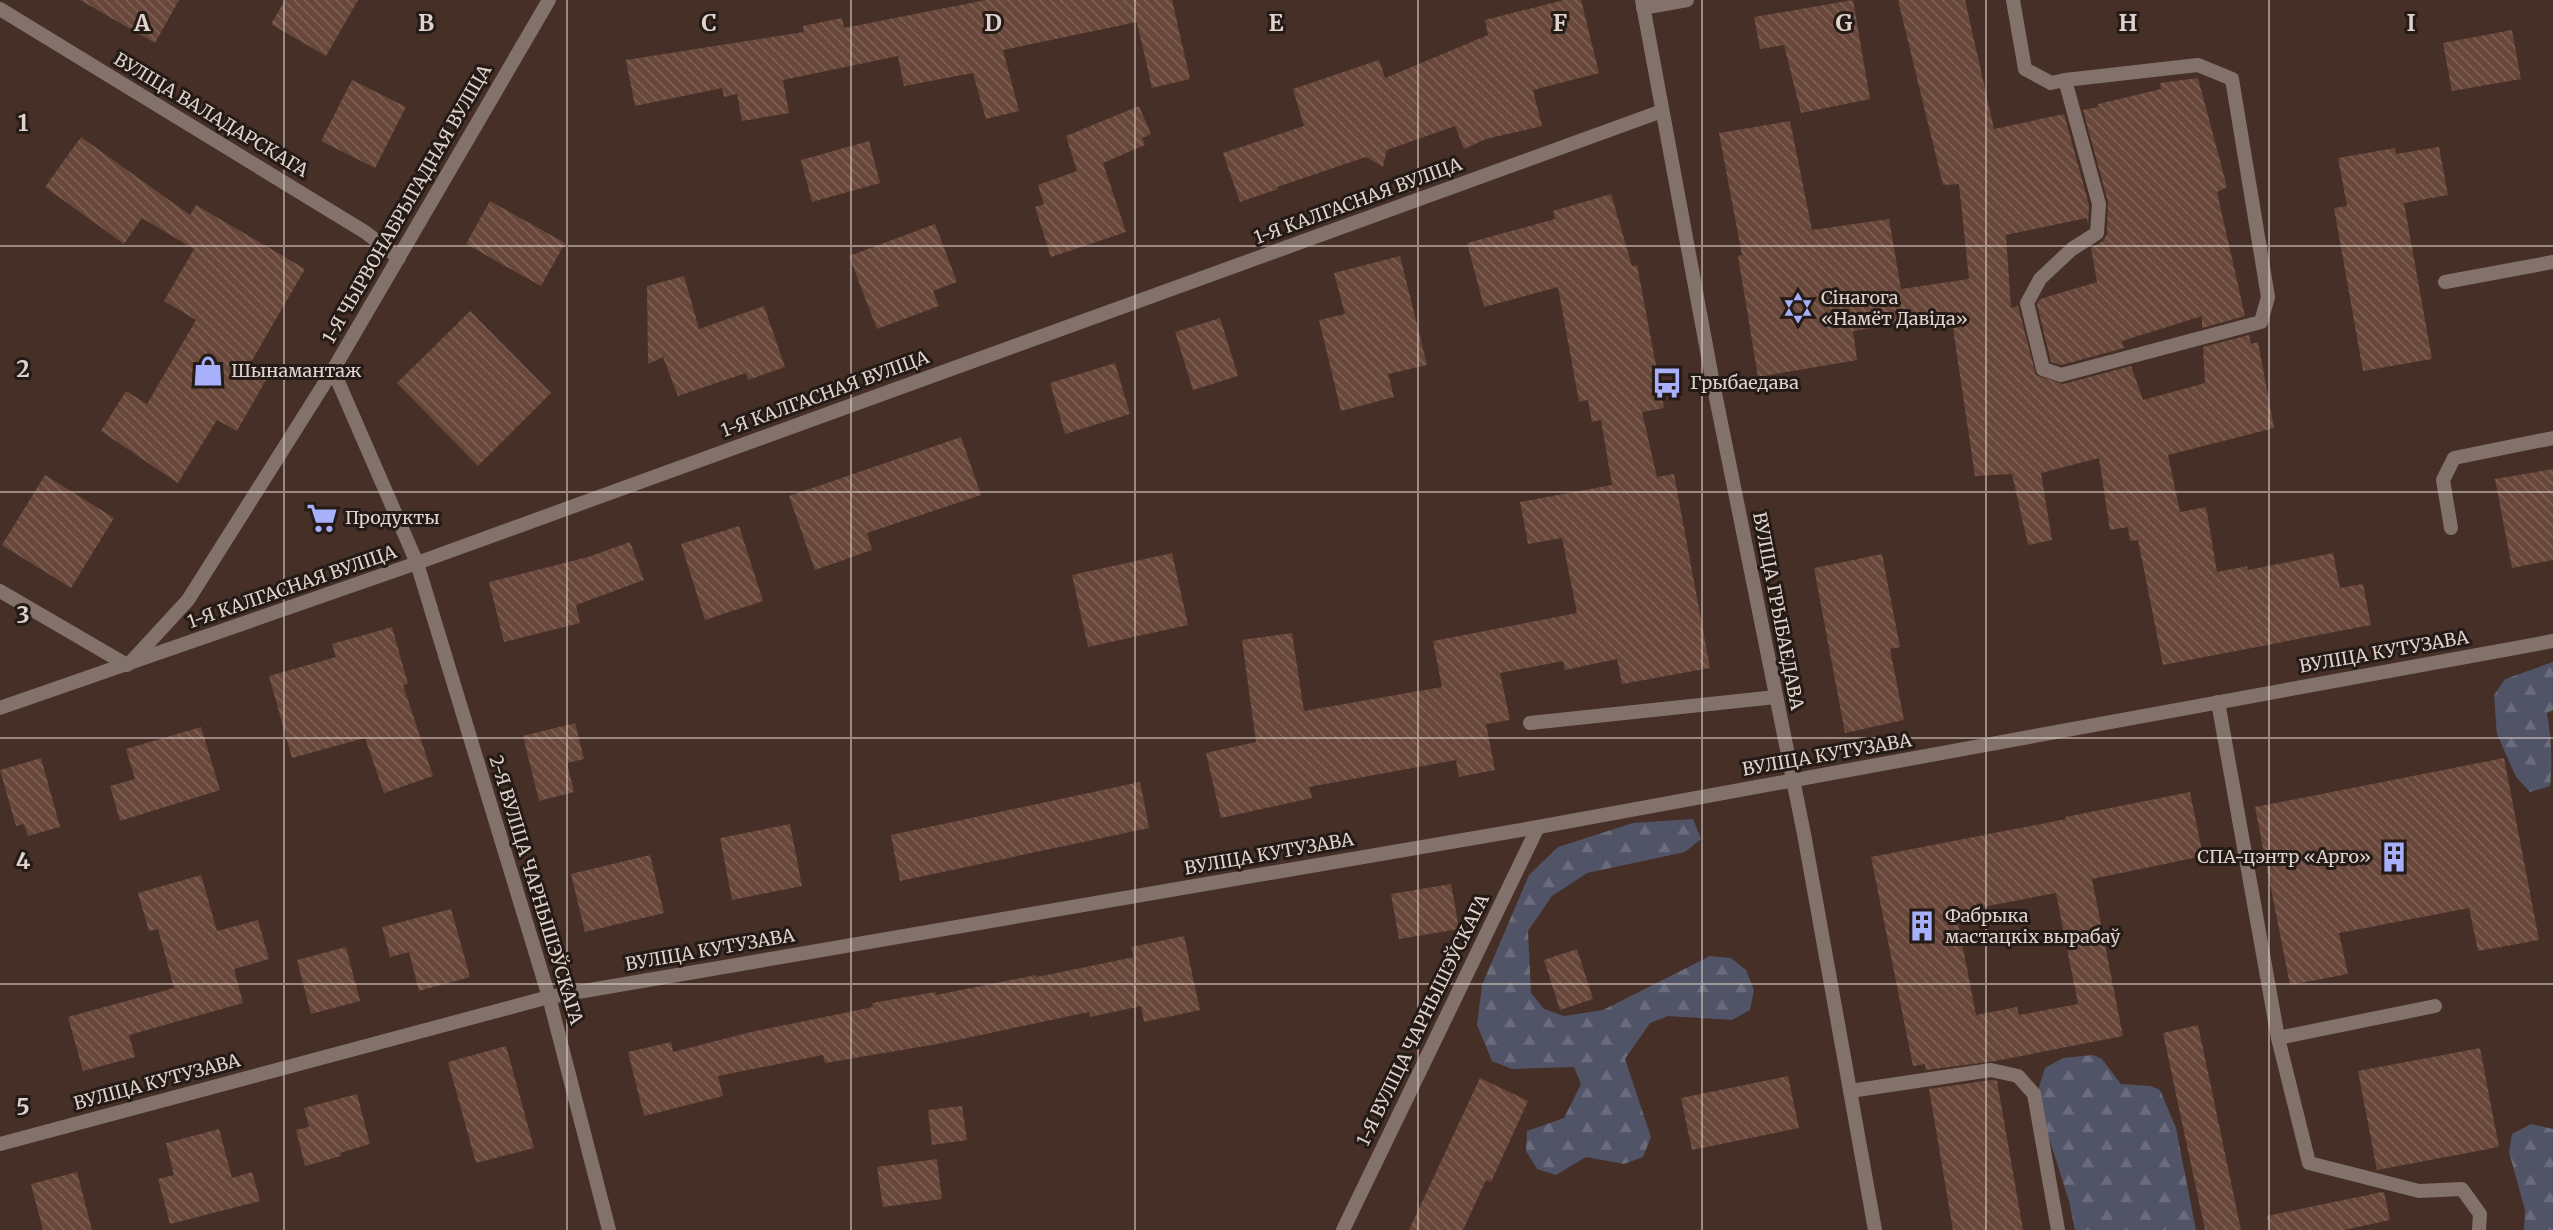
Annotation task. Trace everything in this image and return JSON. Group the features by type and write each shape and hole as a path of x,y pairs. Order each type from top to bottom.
{"street":[{"name":"1-Я ЧЫРВОНАБРЫГАДНАЯ ВУЛІЦА","path":"127,666 188,600 333,370 549,0"},
{"path":"1642,4 1687,0"},
{"path":"2013,0 2025,69 2051,83 2065,80 2198,65 2232,79 2268,297 2261,322 2060,375 2043,369 2027,303 2040,279 2072,249 2097,233 2099,204 2065,80"},
{"name":"ВУЛІЦА ГРЫБАЕДАВА","path":"1642,4 1712,378 1804,834 1875,1230"},
{"name":"ВУЛІЦА ВАЛАДАРСКАГА","path":"0,9 365,232 399,258"},
{"name":"1-Я КАЛГАСНАЯ ВУЛІЦА","path":"0,708 418,563 1662,111"},
{"path":"2445,282 2553,262"},
{"name":"2-Я ВУЛІЦА ЧАРНЫШЭЎСКАГА","path":"333,370 418,563 549,997 609,1230"},
{"path":"2451,527 2443,480 2454,458 2553,438"},
{"path":"0,591 127,666"},
{"name":"ВУЛІЦА КУТУЗАВА","path":"0,1144 549,997 1792,782 2553,640"},
{"path":"1530,723 1776,697"},
{"path":"2218,702 2277,1038 2309,1163 2419,1191 2462,1189 2480,1214 2479,1230"},
{"name":"1-Я ВУЛІЦА ЧАРНЫШЭЎСКАГА","path":"1343,1230 1538,827"},
{"path":"2277,1038 2435,1006"},
{"path":"1850,1091 1991,1070 2018,1076 2034,1094 2058,1230"}],"green space":[{"path":"2553,662 2553,710 2547,713 2551,750 2550,786 2530,792 2516,777 2497,734 2494,695 2505,679"},
{"path":"1693,819 1701,839 1685,852 1587,873 1552,896 1528,931 1531,993 1544,1009 1564,1016 1603,1010 1710,956 1731,958 1746,970 1754,990 1750,1010 1732,1020 1668,1016 1650,1023 1625,1059 1651,1137 1643,1157 1624,1164 1586,1157 1556,1175 1537,1169 1526,1151 1527,1131 1564,1118 1581,1084 1574,1067 1512,1069 1492,1061 1477,1025 1482,985 1529,875 1558,847 1633,823"},
{"path":"2093,1055 2102,1059 2121,1084 2151,1086 2160,1090 2176,1128 2196,1230 2075,1230 2069,1201 2039,1107 2039,1087 2045,1068 2063,1058"},
{"path":"2531,1124 2553,1129 2553,1230 2524,1230 2525,1210 2509,1152 2512,1134"}],"building":[{"path":"80,0 179,0 155,43"},
{"path":"285,0 358,0 326,56 271,24"},
{"path":"986,0 1172,0 1190,79 1152,88 1137,22 1003,50 1019,111 986,119 973,73 904,86 898,56 783,80 789,113 742,121 737,94 724,97 722,88 635,106 626,60 804,32 803,26 842,18 844,28"},
{"path":"1564,0 1581,0 1599,73 1533,90 1542,126 1486,139 1464,149 1455,126 1387,150 1383,167 1366,157 1240,202 1223,153 1304,126 1293,89 1379,60 1385,78 1488,35 1485,20"},
{"path":"1853,0 1870,99 1801,113 1784,45 1760,49 1754,17"},
{"path":"1898,0 1965,0 1994,129 2064,114 2089,205 2088,226 2087,218 2006,235 2011,308 2018,306 2036,375 2063,384 2131,366 2143,400 2205,383 2203,347 2249,335 2251,344 2258,342 2274,428 2168,455 2180,512 2206,507 2217,572 2247,566 2248,570 2333,553 2340,588 2363,584 2371,625 2163,665 2138,540 2130,541 2128,527 2110,530 2099,458 2041,473 2052,540 2028,545 2012,474 1975,476 1951,315 1853,331 1857,360 1758,377 1738,256 1742,255 1719,133 1790,121 1812,230 1889,219 1901,289 1969,279 1959,184 1943,185"},
{"path":"2512,30 2521,79 2452,91 2443,43"},
{"path":"2198,78 2227,187 2217,192 2245,316 2202,328 2202,316 2122,341 2124,348 2061,365 2051,362 2037,304 2040,299 2097,282 2091,248 2103,241 2107,234 2108,202 2083,110 2161,89 2160,83"},
{"path":"352,80 406,107 375,168 321,141"},
{"path":"1139,106 1151,134 1142,138 1145,145 1103,163 1126,232 1051,257 1035,207 1044,204 1038,185 1077,171 1066,136"},
{"path":"81,137 190,215 196,205 305,269 247,369 266,380 237,431 217,420 178,483 101,431 126,391 147,404 196,320 164,301 194,249 142,218 124,244 45,187"},
{"path":"869,141 880,183 812,202 801,160"},
{"path":"2439,147 2448,195 2404,203 2432,359 2363,371 2334,208 2347,206 2338,158 2395,148 2396,154"},
{"path":"1611,194 1632,266 1637,265 1664,408 1642,412 1657,477 1674,474 1710,668 1622,684 1617,659 1565,670 1563,661 1500,673 1510,720 1486,724 1495,770 1459,777 1456,760 1309,787 1312,798 1221,818 1206,753 1256,742 1242,640 1292,633 1304,711 1442,687 1433,641 1577,613 1562,538 1528,544 1520,502 1612,485 1601,420 1592,422 1588,400 1579,402 1558,287 1484,307 1467,243 1555,219 1553,211"},
{"path":"490,201 565,243 541,286 466,244"},
{"path":"935,224 957,282 933,291 939,306 877,329 849,256"},
{"path":"1400,256 1427,365 1388,374 1394,397 1341,411 1319,320 1345,314 1334,273"},
{"path":"684,276 699,329 764,306 785,367 748,380 746,373 678,396 663,357 648,364 647,286"},
{"path":"470,311 551,393 478,466 397,383"},
{"path":"1220,318 1238,376 1193,390 1175,332"},
{"path":"1115,363 1130,414 1065,434 1050,383"},
{"path":"961,437 981,495 867,533 872,550 815,570 789,496"},
{"path":"2553,469 2553,560 2512,568 2495,479"},
{"path":"45,475 114,518 71,588 2,545"},
{"path":"739,526 763,601 705,620 681,544"},
{"path":"630,542 644,580 576,605 580,623 504,642 489,582 588,557"},
{"path":"1172,553 1188,625 1088,647 1072,575"},
{"path":"1882,554 1900,647 1890,649 1904,720 1845,733 1814,568"},
{"path":"392,627 408,684 403,685 433,776 384,793 365,738 292,758 269,676 336,657 332,644"},
{"path":"575,723 584,759 567,763 574,792 539,801 523,736"},
{"path":"201,727 220,790 120,821 110,786 135,779 126,749"},
{"path":"41,758 60,827 28,836 24,824 16,826 0,770"},
{"name":"СПА-цэнтр «Арго»","path":"2504,758 2539,940 2478,951 2469,908 2339,933 2348,974 2290,985 2255,807"},
{"path":"1140,782 1149,828 900,881 891,835"},
{"path":"2190,792 2203,856 2092,879 2123,1036 1995,1061 1926,1070 1925,1064 1913,1066 1871,857 2066,819 2065,817","holes":["2056,893 2078,1004 2019,1015 2017,1007 1976,1015 1956,912"]},
{"path":"790,824 802,886 732,900 720,838"},
{"path":"650,855 664,913 585,932 571,874"},
{"path":"201,875 217,931 258,920 269,959 234,969 243,1003 129,1035 135,1057 83,1071 68,1017 174,988 158,929 149,931 138,893"},
{"path":"1451,884 1459,929 1399,939 1391,894"},
{"path":"451,909 470,977 419,991 409,952 390,957 382,927"},
{"path":"1184,936 1200,1010 1144,1022 1141,1006 1090,1017 1089,1012 943,1043 825,1063 823,1055 718,1076 723,1096 644,1116 628,1052 671,1042 673,1052 751,1032 873,1007 872,1003 935,992 936,995 1134,957 1131,947"},
{"path":"346,947 360,1001 311,1014 297,960"},
{"path":"1577,949 1593,999 1560,1010 1544,960"},
{"path":"2198,1025 2241,1230 2205,1230 2163,1033"},
{"path":"506,1046 534,1148 476,1163 448,1062"},
{"path":"2480,1048 2499,1147 2377,1170 2358,1071"},
{"path":"1788,1076 1799,1128 1692,1150 1681,1098"},
{"path":"1480,1078 1528,1101 1491,1182 1486,1180 1463,1230 1409,1230"},
{"path":"1997,1081 2023,1230 1953,1230 1929,1089"},
{"path":"357,1094 370,1144 305,1166 296,1130 309,1127 304,1108"},
{"path":"962,1106 967,1140 932,1145 928,1110"},
{"path":"219,1129 232,1178 252,1172 260,1201 170,1224 158,1179 174,1175 166,1143"},
{"path":"937,1159 942,1199 883,1207 877,1167"},
{"path":"77,1172 92,1230 43,1230 31,1184"},
{"path":"2384,1192 2390,1220 2344,1230 2269,1230 2267,1216"}],"place":[{"name":"Сінагога «Намёт Давіда»","path":"1798,308"},
{"name":"Шынамантаж","path":"208,371"},
{"name":"Грыбаедава","path":"1667,383"},
{"name":"Продукты","path":"322,518"},
{"name":"СПА-цэнтр «Арго»","path":"2394,857"},
{"name":"Фабрыка мастацкіх вырабаў","path":"1922,926"}]}
